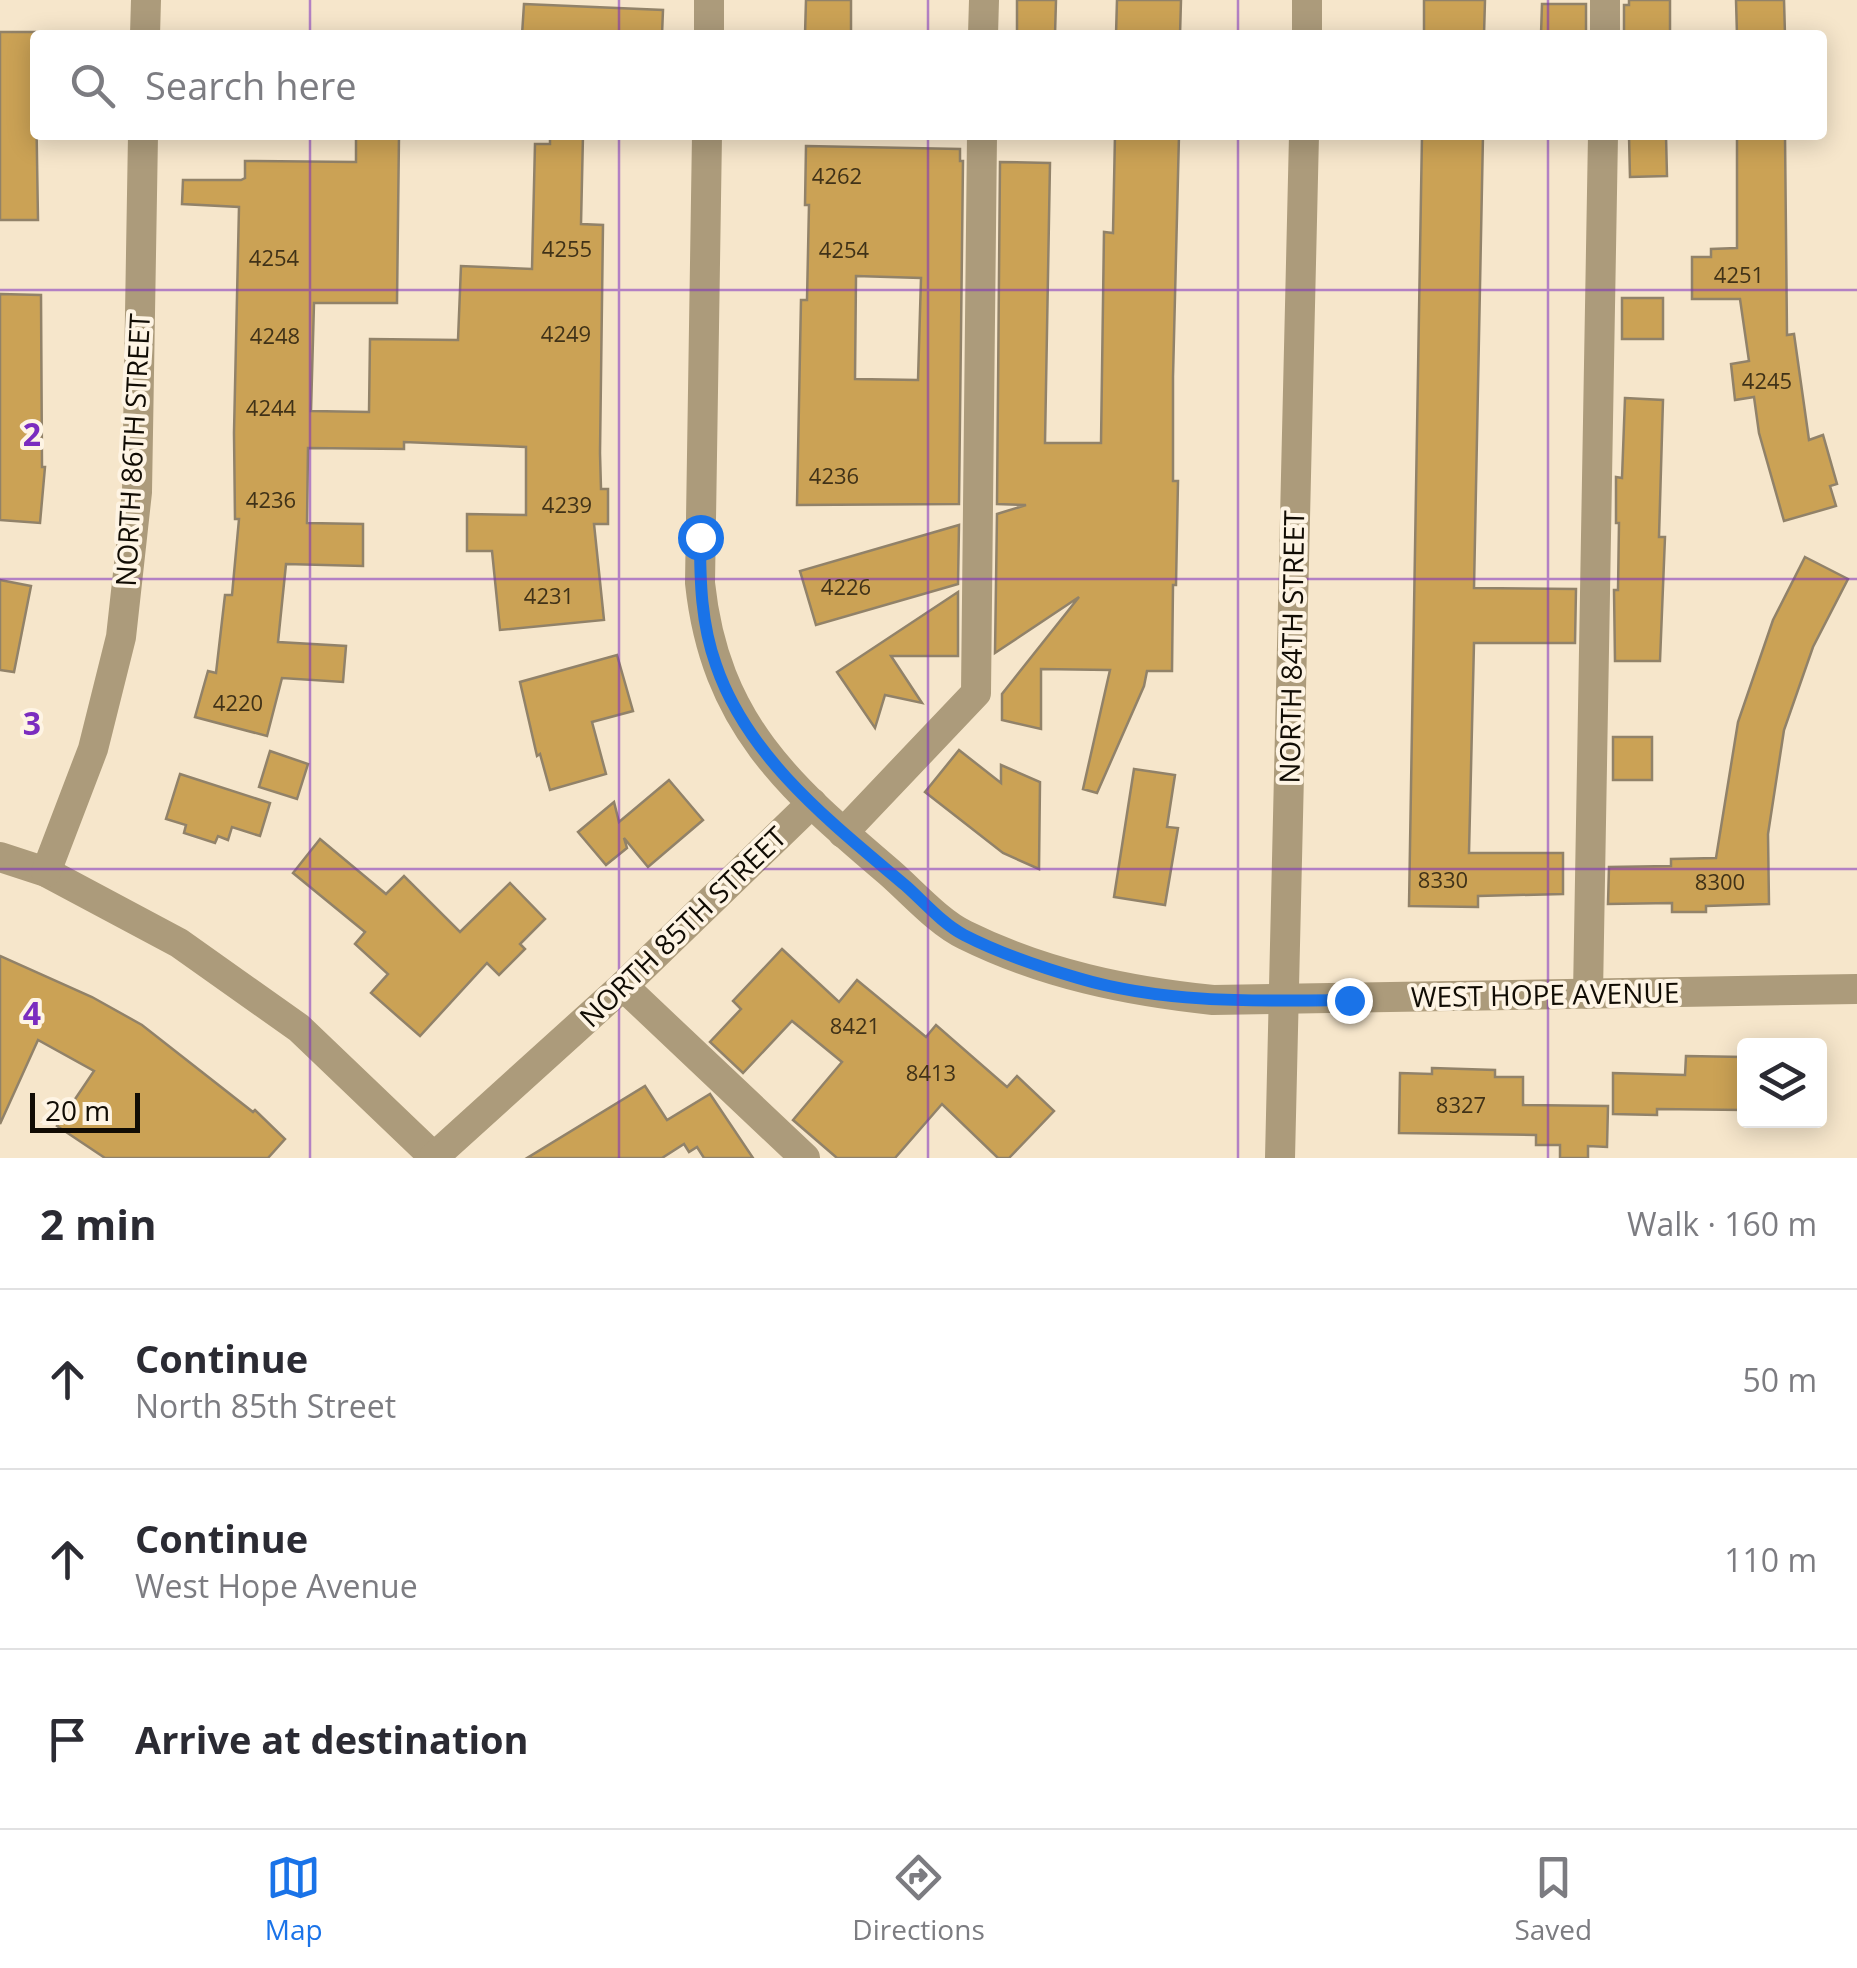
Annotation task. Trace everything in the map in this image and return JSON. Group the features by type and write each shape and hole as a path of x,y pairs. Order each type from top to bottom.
{"street":[{"path":"146,0 146,30"},
{"path":"709,0 709,30"},
{"path":"984,0 984,30"},
{"path":"1306,30 1307,0"},
{"path":"1605,0 1605,30"},
{"name":"NORTH 86TH STREET","path":"46,872 93,749 121,636 137,492 144,140"},
{"path":"707,140 700,537 704,624 716,666 735,708 778,770 812,803"},
{"path":"843,833 976,693 982,140"},
{"name":"NORTH 84TH STREET","path":"1280,1158 1304,140"},
{"path":"1588,994 1603,140"},
{"name":"WEST HOPE AVENUE","path":"812,803 961,934 1078,978 1151,994 1284,1001 1857,989"},
{"name":"NORTH 85TH STREET","path":"434,1157 623,986 812,803"},
{"path":"0,857 46,872 179,943 299,1028 434,1157"},
{"path":"623,986 805,1158"}],"building":[{"path":"806,0 851,0 851,30 805,30"},
{"path":"1017,0 1056,0 1055,30 1017,30"},
{"path":"1117,0 1181,0 1180,30 1116,30"},
{"path":"1424,0 1485,0 1484,30 1424,30"},
{"path":"1629,0 1670,0 1670,30 1624,30 1624,5 1629,5"},
{"path":"1736,0 1784,0 1785,30 1737,30"},
{"path":"524,4 663,10 662,30 522,30"},
{"path":"1542,4 1586,4 1586,30 1541,30"},
{"path":"0,32 30,32 30,140 37,140 38,220 0,220"},
{"path":"356,140 399,140 397,303 314,303 311,411 369,412 370,339 458,340 461,266 532,269 535,144 583,140 581,224 603,225 600,453 601,489 608,489 608,524 594,524 604,620 500,630 492,551 467,551 467,514 526,515 526,447 404,442 404,449 308,448 307,523 363,524 363,566 286,564 278,642 346,646 343,682 282,678 267,736 195,717 208,671 216,673 225,595 232,595 239,519 235,519 234,433 239,207 182,204 183,180 241,180 245,178 245,161 356,162"},
{"path":"1115,140 1179,140 1173,377 1173,481 1178,481 1172,671 1147,671 1097,793 1083,789 1110,670 1041,669 1041,729 1002,720 1002,694 1079,597 995,653 997,514 1026,505 997,504 1000,162 1050,163 1045,443 1101,443 1104,232 1113,233"},
{"path":"1422,140 1483,140 1474,588 1576,589 1575,643 1474,643 1469,853 1563,853 1563,894 1478,896 1478,907 1409,906"},
{"path":"1629,140 1666,140 1667,176 1630,177"},
{"path":"1737,140 1785,140 1787,335 1794,334 1809,440 1823,435 1837,484 1830,486 1836,506 1784,521 1759,433 1754,397 1735,400 1731,364 1749,361 1740,299 1692,299 1692,257 1711,257 1711,249 1737,248"},
{"path":"806,146 960,149 963,161 959,504 797,505 801,300 807,300 809,205 805,205","holes":["856,276 921,278 918,380 855,379"]},
{"path":"0,294 41,295 45,467 40,523 0,520"},
{"path":"1622,298 1663,298 1663,339 1622,339"},
{"path":"1625,398 1663,400 1659,537 1665,537 1660,661 1615,661 1614,590 1618,590 1619,523 1616,477 1622,478"},
{"path":"959,525 958,584 816,625 800,571"},
{"path":"1805,557 1848,579 1813,647 1784,730 1768,834 1769,904 1706,906 1706,912 1672,912 1672,903 1608,904 1609,867 1671,866 1671,859 1716,858 1738,722 1773,620"},
{"path":"0,580 31,586 14,672 0,670"},
{"path":"958,592 958,656 891,656 922,703 885,695 875,728 837,672"},
{"path":"617,655 633,711 592,722 606,774 550,790 540,754 537,756 520,682"},
{"path":"1613,737 1652,737 1652,780 1613,780"},
{"path":"959,750 1001,783 1001,765 1040,782 1039,869 1003,853 925,792"},
{"path":"270,751 308,764 297,799 259,787"},
{"path":"1134,769 1175,775 1167,827 1178,828 1165,905 1114,897"},
{"path":"180,774 270,803 260,836 232,827 228,840 218,836 215,843 184,833 186,825 166,819"},
{"path":"669,780 703,820 648,867 624,838 627,848 606,865 578,832 614,802 619,822"},
{"path":"320,839 386,894 404,876 460,932 510,883 545,919 520,944 525,949 499,975 487,963 420,1036 371,993 388,974 355,944 365,932 293,873"},
{"path":"782,949 839,1002 857,980 926,1037 936,1025 1007,1087 1017,1076 1054,1111 1009,1158 998,1158 942,1104 895,1158 837,1158 793,1120 842,1062 792,1021 743,1073 710,1042 741,1009 733,1001"},
{"path":"0,956 92,997 142,1025 255,1110 285,1139 268,1158 105,1158 57,1126 94,1071 38,1040 0,1124"},
{"path":"1686,1056 1737,1057 1737,1110 1657,1109 1657,1115 1613,1114 1613,1073 1685,1075"},
{"path":"1432,1068 1495,1070 1495,1077 1523,1077 1523,1105 1608,1106 1607,1147 1588,1146 1588,1158 1560,1158 1560,1145 1536,1145 1536,1135 1399,1133 1400,1073 1432,1074"},
{"path":"645,1086 667,1120 710,1094 753,1158 704,1158 697,1147 689,1152 684,1144 662,1158 527,1158"}],"route":[{"path":"700,537 704,624 716,666 735,708 778,770 843,833 961,934 1078,978 1151,994 1213,1000 1349,1000"}]}
